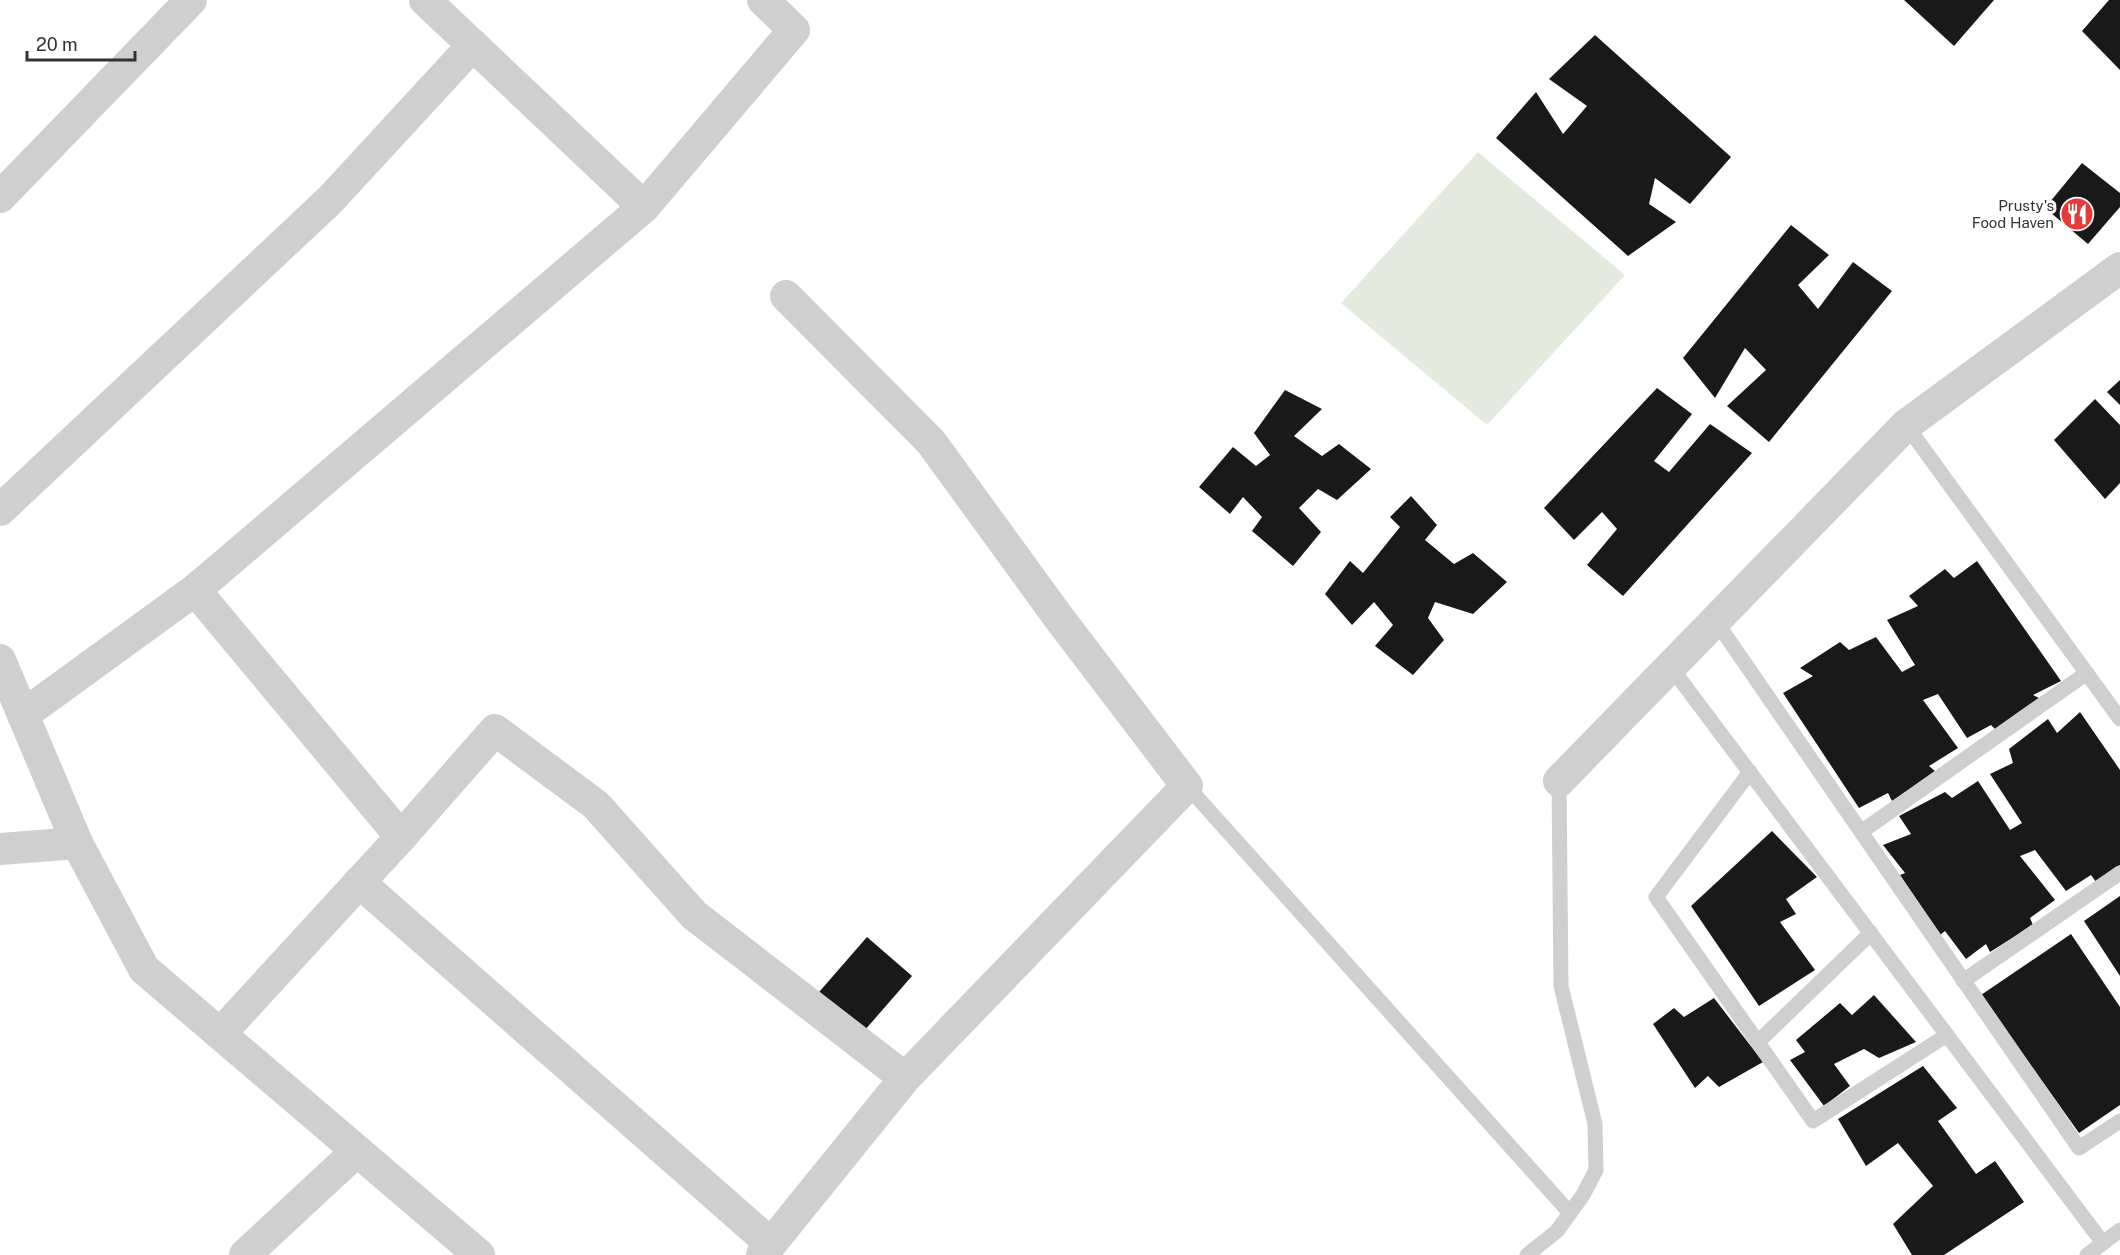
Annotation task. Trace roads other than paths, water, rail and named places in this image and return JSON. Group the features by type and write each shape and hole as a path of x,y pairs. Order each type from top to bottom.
{"street":[{"path":"0,197 191,0"},
{"path":"425,0 644,207"},
{"path":"23,714 195,590 644,207 794,30 763,0"},
{"path":"0,510 330,201 473,45"},
{"path":"1559,781 1906,425 2119,266"},
{"path":"359,882 766,1249 904,1078 1187,786 1059,618 931,442 786,296"},
{"path":"195,590 401,837"},
{"path":"0,660 77,843 144,969 478,1255"},
{"path":"220,1034 401,837 495,730 596,806 694,915 904,1078"},
{"path":"0,849 77,843"},
{"path":"245,1255 357,1151"}],"lane":[{"path":"1906,425 2118,714"},
{"path":"1715,620 2079,1148 2120,1121"},
{"path":"1670,666 2103,1243"},
{"path":"1861,832 2087,673"},
{"path":"1750,772 1656,897 1813,1121 1947,1035"},
{"path":"1527,1255 1557,1231 1583,1195 1596,1170 1595,1124 1561,986 1559,781"},
{"path":"1187,786 1570,1213"},
{"path":"1963,981 2120,873"},
{"path":"1758,1042 1870,933"},
{"path":"2088,1255 2120,1230"}],"place":[{"name":"Prusty's Food Haven","path":"2077,214"}]}
